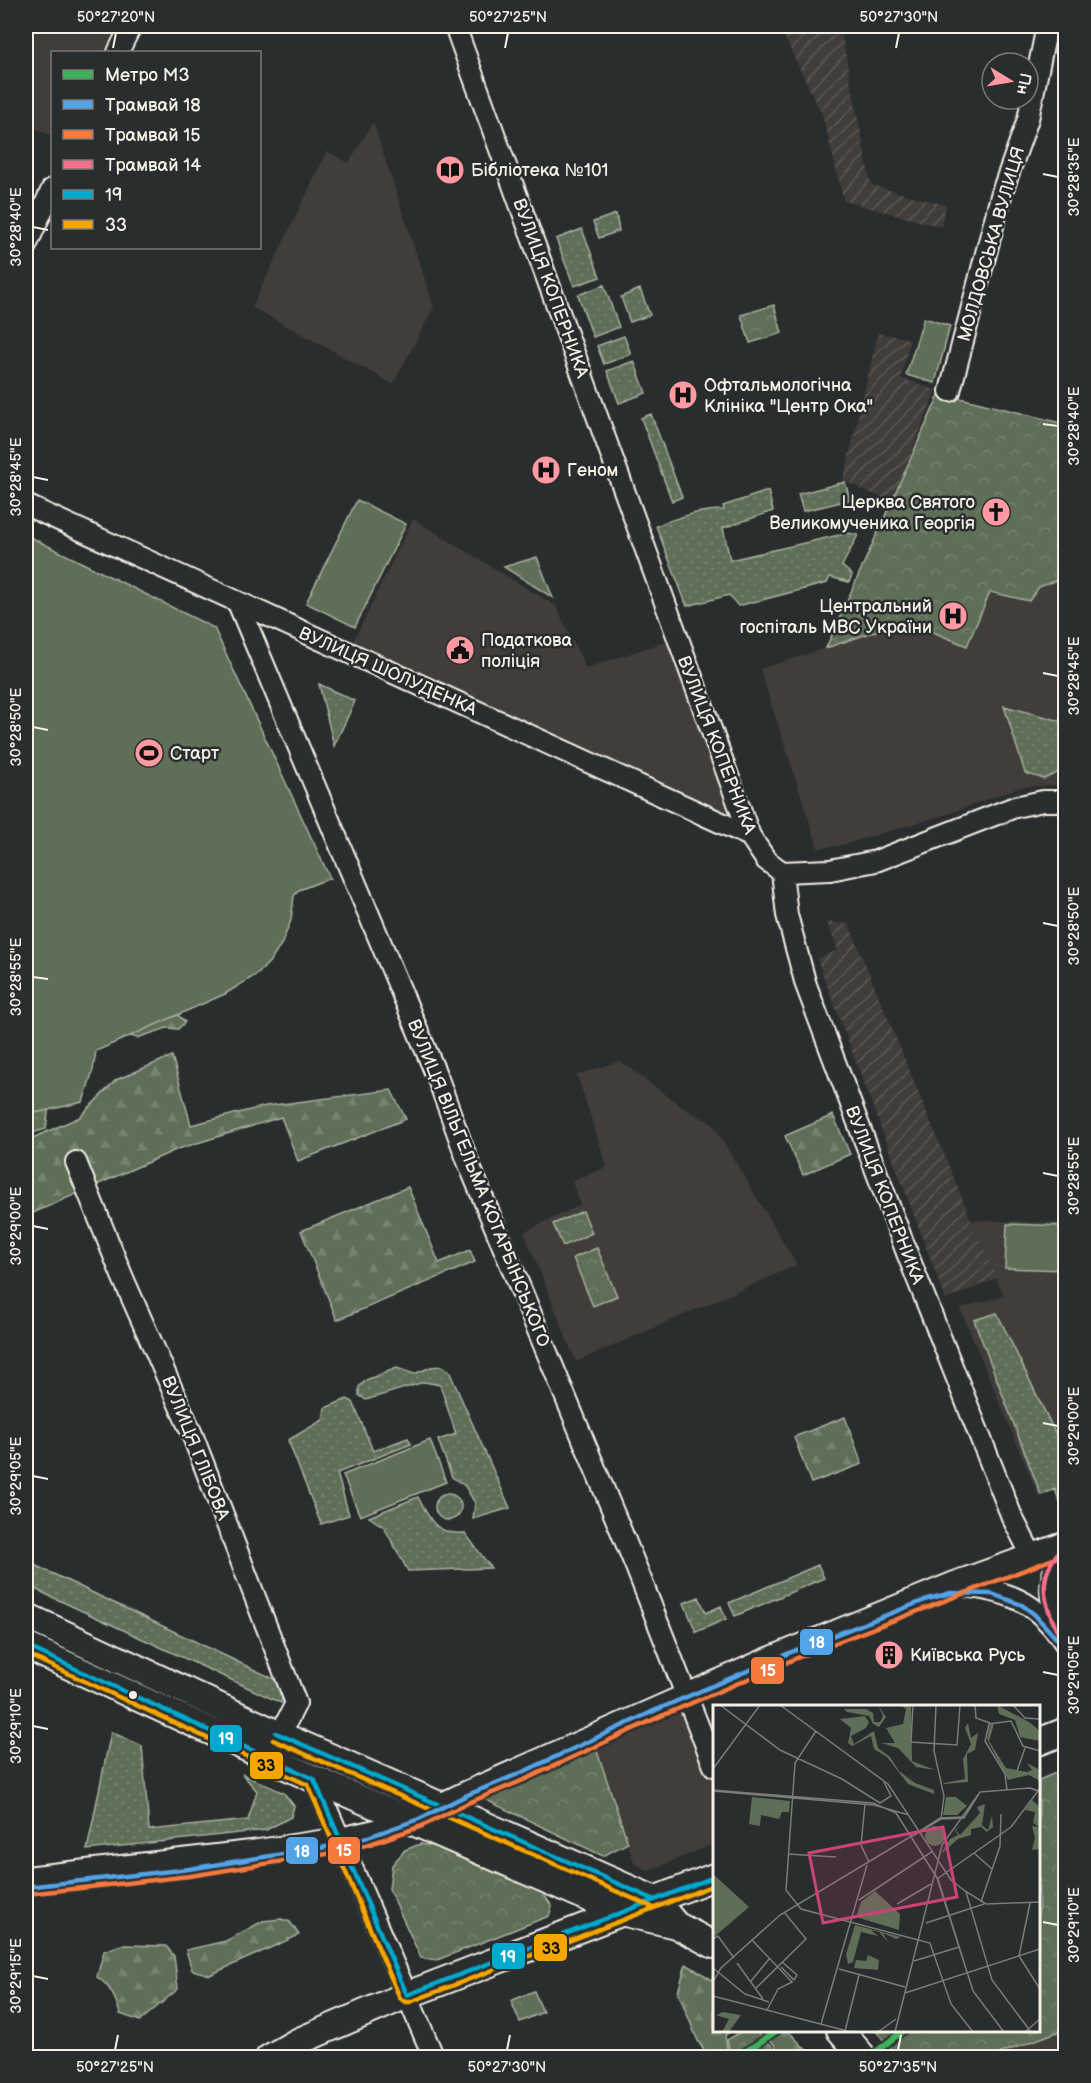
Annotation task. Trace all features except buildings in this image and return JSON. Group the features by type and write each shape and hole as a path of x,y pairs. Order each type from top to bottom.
{"main road":[{"path":"26,1616 280,1736 655,1900 676,1925"},
{"path":"26,1646 407,1820 621,1912 676,1925 713,1944"},
{"path":"1040,1741 1065,1731"},
{"path":"269,2058 289,2046 407,1995 713,1877"},
{"path":"841,2032 864,2058"}],"street":[{"path":"118,51 131,26"},
{"name":"ВУЛИЦЯ КОПЕРНИКА","path":"455,26 750,836 766,860 782,872 791,934 810,996 915,1275 1012,1517 1031,1554"},
{"name":"МОЛДОВСЬКА ВУЛИЦЯ","path":"950,391 1002,192 1028,119 1047,26"},
{"path":"26,246 51,191"},
{"name":"ВУЛИЦЯ ШОЛУДЕНКА","path":"26,505 750,836"},
{"name":"ВУЛИЦЯ ВІЛЬГЕЛЬМА КОТАРБІНСЬКОГО","path":"238,603 438,1079 468,1162 636,1567 713,1763"},
{"path":"782,872 830,870 876,861 1015,807 1043,801 1065,801"},
{"name":"ВУЛИЦЯ ГЛІБОВА","path":"76,1162 123,1278 192,1434 296,1703 280,1736"},
{"path":"26,1877 251,1851 340,1838 407,1820 460,1794 686,1694 942,1587 1065,1542"},
{"path":"1065,1552 1054,1569 1050,1586 1050,1596 1065,1643"},
{"path":"942,1587 948,1585 988,1589 1019,1600 1033,1608 1050,1623 1065,1643"},
{"path":"314,1779 434,2058"}],"shaded area":[{"path":"26,26 117,26 104,51 51,51 51,136 26,124"},
{"path":"779,26 840,26 871,185 946,205 941,227 844,201 823,117"},
{"path":"373,122 434,307 393,384 252,307 327,151 349,163"},
{"path":"878,333 910,339 901,378 936,390 892,502 843,481"},
{"name":"Центральний госпіталь МВС України","path":"940,393 1065,424 1065,787 1058,785 1020,787 948,814 838,846 818,848 760,669 826,648"},
{"path":"413,519 556,606 586,668 671,640 730,810 726,815 351,646"},
{"path":"827,922 849,924 997,1278 946,1300 817,959 838,950"},
{"path":"620,1061 685,1109 712,1123 797,1265 576,1362 524,1232 580,1205 572,1181 607,1167 577,1075"},
{"path":"971,1220 1065,1223 1065,1513 1063,1514 1054,1491 1039,1497 960,1308 1004,1296"},
{"path":"683,1702 713,1777 713,1844 648,1871 634,1863 595,1742"},
{"path":"1065,2029 1065,2057 991,2057"}],"green space":[{"path":"616,214 619,231 599,238 593,222"},
{"path":"582,229 600,277 574,286 556,239"},
{"path":"604,285 619,327 593,337 578,295"},
{"path":"640,289 650,315 630,322 621,297"},
{"path":"774,305 782,333 750,343 741,315"},
{"path":"924,318 950,326 935,383 906,375"},
{"path":"624,336 631,354 604,364 597,346"},
{"path":"634,361 646,393 619,403 607,371"},
{"path":"940,393 1065,424 1065,577 1039,587 1029,601 990,592 967,646 906,621 826,648"},
{"path":"651,414 682,497 672,501 641,418"},
{"path":"845,482 850,500 803,511 798,494"},
{"path":"768,491 773,511 723,528 730,560 848,533 858,535 842,566 852,575 849,582 830,577 827,583 738,606 729,595 687,606 656,526 706,511 724,510 723,506"},
{"path":"357,500 406,524 355,627 306,603"},
{"name":"Старт","path":"26,535 214,628 330,878 299,890 294,896 291,920 282,943 259,973 225,994 96,1051 83,1102 26,1115"},
{"path":"537,557 553,598 504,567"},
{"path":"319,684 355,701 334,746"},
{"path":"1004,706 1065,722 1065,764 1057,773 1044,779 1025,773"},
{"path":"178,1015 185,1022 178,1029 167,1028 137,1038 124,1034"},
{"path":"26,1045 54,1068 46,1129 26,1135"},
{"path":"172,1056 191,1125 266,1106 391,1090 406,1119 298,1161 281,1117 178,1149 26,1216 26,1141 80,1117 116,1080"},
{"path":"833,1115 850,1154 803,1175 785,1136"},
{"path":"408,1187 439,1263 470,1250 475,1262 337,1320 301,1231"},
{"path":"583,1211 592,1233 563,1246 553,1224"},
{"path":"1007,1224 1065,1226 1065,1270 1005,1268"},
{"path":"597,1248 617,1296 593,1306 573,1258"},
{"path":"997,1313 1062,1447 1065,1446 1065,1513 1055,1489 1041,1495 974,1320"},
{"path":"441,1366 449,1371 510,1508 473,1519 475,1503 465,1486 452,1477 438,1440 456,1434 440,1385 424,1382 366,1400 359,1395 359,1387 366,1380 397,1368 414,1374 431,1367"},
{"path":"347,1399 353,1402 373,1451 408,1438 411,1444 337,1473 349,1515 321,1524 288,1440 323,1420 325,1408"},
{"path":"845,1417 862,1464 811,1483 794,1437"},
{"path":"430,1440 446,1482 360,1516 343,1475"},
{"path":"448,1494 457,1498 461,1507 457,1516 448,1520 439,1516 435,1507 439,1498"},
{"path":"418,1497 430,1519 440,1529 465,1533 491,1568 408,1571 384,1527 369,1517"},
{"path":"26,1561 276,1680 283,1696 281,1703 26,1585"},
{"path":"818,1565 824,1578 735,1616 729,1603"},
{"path":"699,1597 706,1613 721,1606 726,1619 696,1632 684,1603"},
{"path":"111,1732 142,1746 149,1830 248,1820 257,1791 242,1774 284,1793 294,1806 291,1817 266,1830 87,1850"},
{"path":"596,1748 628,1843 603,1856 480,1797"},
{"path":"1065,1769 1065,2029 991,2057 898,2057 877,2032 1040,2032 1040,1780"},
{"path":"420,1844 440,1847 541,1891 552,1906 549,1916 437,1960 421,1958 389,1889 392,1865 405,1850"},
{"path":"281,1919 290,1922 299,1935 210,1975 192,1970 186,1950 226,1941 263,1921"},
{"path":"121,1945 166,1946 174,1956 178,1989 140,2021 120,2014 112,1993 97,1977 104,1951"},
{"path":"686,1964 713,1980 713,2032 730,2032 725,2035 728,2055 708,2057 698,2041 678,1992"},
{"path":"534,1991 543,2012 520,2022 511,2001"},
{"path":"740,2032 757,2032 772,2046 773,2057 731,2057 727,2040"},
{"path":"761,2032 789,2032 813,2057 775,2057 775,2045"}],"metro line":[{"name":"M3","path":"736,2058 775,2032"},
{"name":"M3","path":"868,2058 901,2032"}],"tram line":[{"name":"14","path":"1066,1544 1055,1557 1045,1582 1045,1594 1052,1620 1066,1648"},
{"name":"15","path":"27,1894 190,1876 333,1853 370,1844 422,1826 659,1717 804,1655 1066,1554"},
{"name":"18","path":"26,1887 189,1869 332,1846 368,1837 419,1819 656,1710 801,1648 928,1599 951,1593 992,1594 1022,1605 1034,1614 1066,1649"}],"transit line":[{"name":"19","path":"26,1646 314,1779 407,1995 713,1877"},
{"name":"33","path":"26,1654 308,1785 400,1998 405,2002 713,1885"},
{"name":"19","path":"276,1733 655,1900"},
{"name":"33","path":"273,1740 652,1907"}],"place":[{"name":"Бібліотека №101","path":"450,170"},
{"name":"Офтальмологічна Клініка \"Центр Ока\"","path":"683,395"},
{"name":"Геном","path":"546,470"},
{"name":"Церква Святого Великомученика Георгія","path":"996,512"},
{"name":"Центральний госпіталь МВС України","path":"953,616"},
{"name":"Податкова поліція","path":"460,650"},
{"name":"Старт","path":"149,753"},
{"name":"Київська Русь","path":"889,1655"}]}
